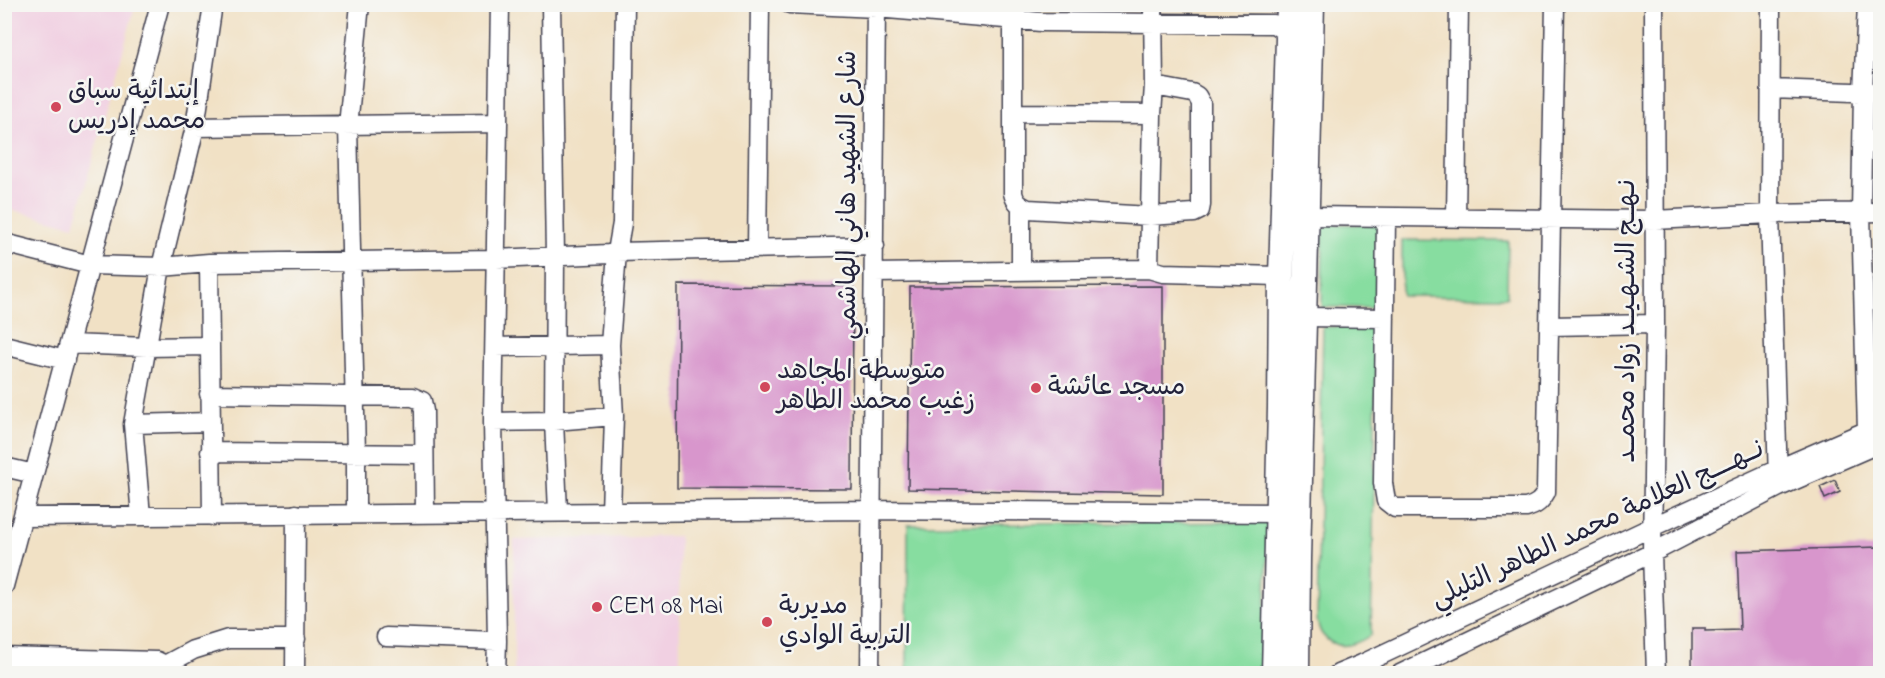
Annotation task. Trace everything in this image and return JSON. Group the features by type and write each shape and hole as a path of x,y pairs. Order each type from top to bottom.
{"main road":[{"path":"1296,19 1307,216 1297,674"},
{"path":"1274,674 1281,276 1296,19"}],"street":[{"path":"4,586 8,559 23,517 160,4"},
{"path":"141,516 133,424 161,267 195,127 213,4"},
{"path":"356,514 348,126 360,4"},
{"path":"496,674 492,422 500,4"},
{"path":"551,4 555,256 554,421 558,512"},
{"path":"611,512 614,416 609,345 617,252 622,222 625,4"},
{"path":"757,249 760,4"},
{"path":"789,4 1013,13 1152,13 1296,19"},
{"path":"1456,218 1459,4"},
{"path":"1386,217 1383,483 1386,501 1395,508 1526,508 1541,502 1546,492 1555,4"},
{"name":"نـهــج الشـهـيــد زواد محمــد","path":"1654,4 1655,324 1652,553 1656,674"},
{"path":"1771,4 1770,214 1778,479"},
{"path":"1867,4 1872,93 1861,213 1876,433"},
{"name":"شارع الشهيد هاني الهاشمي","path":"870,674 876,6"},
{"path":"1013,13 1013,193 1017,203 1021,206 1028,209 1150,216 1194,213 1200,210 1201,103 1192,93 1154,86"},
{"path":"1149,269 1154,86 1152,13"},
{"path":"1771,89 1872,93"},
{"path":"1013,113 1152,114"},
{"path":"195,127 498,123"},
{"path":"1021,206 1021,271"},
{"path":"1307,216 1655,220 1770,214 1881,212"},
{"path":"4,243 90,265 161,267 209,263 496,259 617,252 875,246"},
{"path":"209,263 212,516"},
{"path":"875,273 1149,269 1162,273 1281,276"},
{"path":"1304,317 1385,318"},
{"path":"1550,326 1655,324"},
{"path":"4,345 67,352 209,346"},
{"path":"495,347 609,345"},
{"path":"209,394 413,397 422,401 425,514"},
{"path":"492,422 554,421 614,416"},
{"path":"133,424 210,422"},
{"name":"نــهــــج العلامة محمد الطاهر التليلي","path":"1338,674 1652,527 1778,479 1876,433"},
{"path":"210,452 424,454"},
{"path":"4,466 34,474"},
{"name":"نــهــــج العلامة محمد الطاهر التليلي","path":"1400,674 1652,553 1778,479"},
{"path":"23,517 872,510 1277,513"},
{"path":"296,514 296,674"},
{"path":"386,637 497,641"},
{"path":"4,657 157,661 168,669 193,650 228,639 296,639"}],"shaded area":[{"name":"إبتدائية سباق محمد إدريس","path":"5,5 125,5 135,7 74,226 5,208"},
{"name":"CEM 08 Mai","path":"679,536 680,673 514,673 514,540"}],"green space":[{"path":"1323,224 1378,225 1377,308 1322,307"},
{"path":"1402,240 1508,241 1507,297 1402,296"},
{"path":"1377,326 1371,635 1353,644 1340,645 1333,644 1322,634 1317,620 1323,327"},
{"path":"1269,522 1263,663 1259,673 907,674 908,525"}],"building":[{"name":"متوسطة المجاهد زغيب محمد الطاهر","path":"678,285 853,286 852,489 677,488"},
{"name":"مسجد عائشة","path":"1163,286 1163,494 908,489 910,287"},
{"path":"1835,480 1840,492 1825,499 1820,487"},
{"path":"1879,547 1881,674 1692,674 1692,628 1705,628 1705,631 1740,630 1737,551"}],"place":[{"name":"إبتدائية سباق محمد إدريس","path":"56,107"},
{"name":"متوسطة المجاهد زغيب محمد الطاهر","path":"765,387"},
{"name":"مسجد عائشة","path":"1036,388"},
{"name":"CEM 08 Mai","path":"597,607"},
{"name":"مديربة التربية الوادي","path":"767,622"}]}
